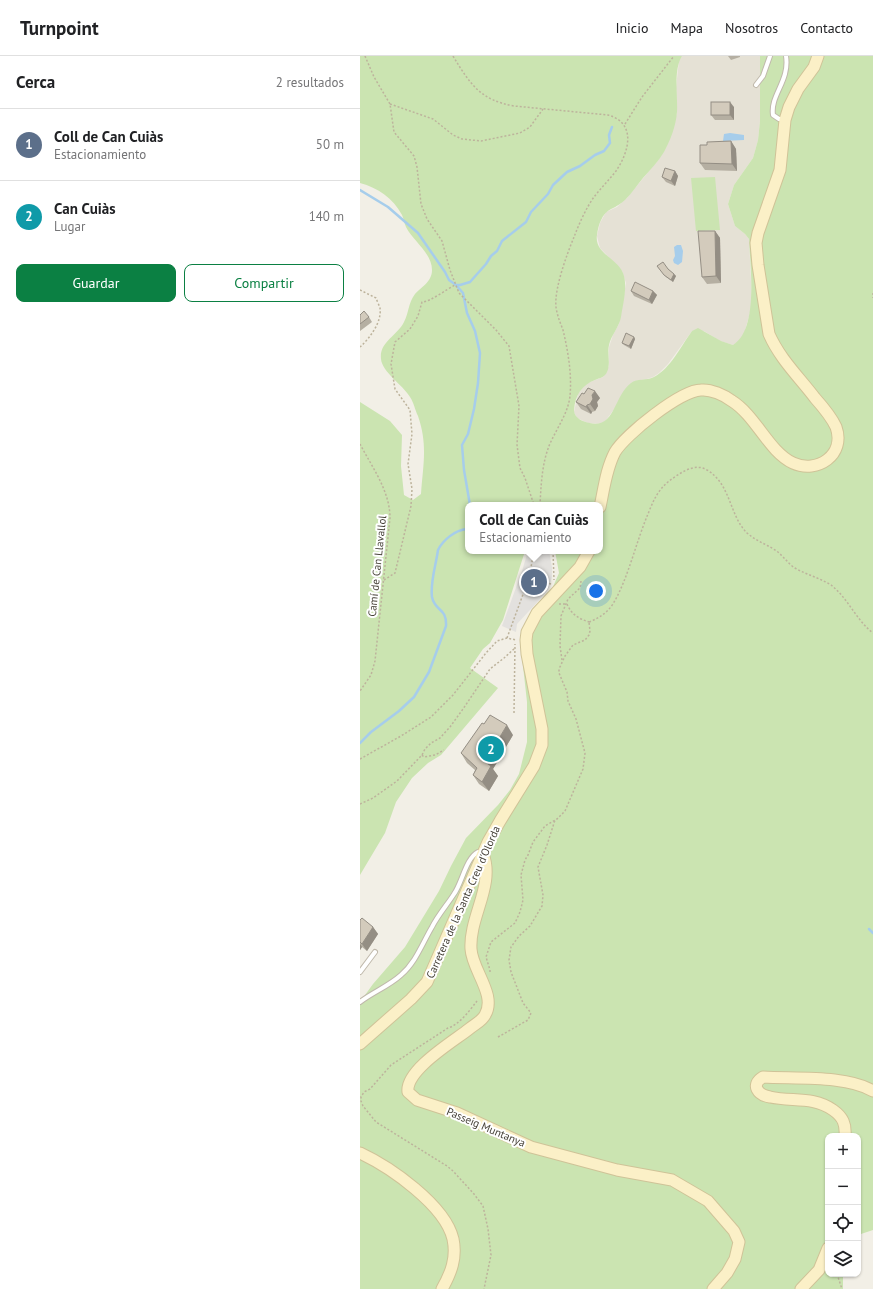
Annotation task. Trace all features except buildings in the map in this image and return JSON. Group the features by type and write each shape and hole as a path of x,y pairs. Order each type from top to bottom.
{"main road":[{"path":"601,502 610,463 621,443 630,434 665,407 682,396 696,390 711,391 726,397 740,407 778,452 793,463 810,467 819,465 827,461 835,448 838,438 836,428 831,419 821,404 783,360 769,334 756,243 758,232 780,170 785,120 789,107 798,89 814,67 818,56"},
{"name":"Carretera de la Santa Creu d'Olorda","path":"360,1044 411,999 427,982 483,854 500,821 534,766 542,746 542,729 527,654 527,632 539,610 580,567 588,554"},
{"name":"Passeig Muntanya","path":"483,854 487,870 472,932 471,949 475,966 486,987 489,1003 485,1015 481,1020 441,1049 417,1071 408,1083 410,1094 417,1100 456,1113 531,1147 617,1170 672,1180 708,1201 734,1230 739,1242 736,1260 713,1289"},
{"path":"845,1133 844,1122 840,1116 830,1108 817,1101 774,1098 762,1095 756,1086 759,1080 763,1077 839,1081 860,1084 873,1091"},
{"path":"360,1153 394,1172 432,1205 445,1222 453,1239 454,1259 452,1270 442,1289"},
{"path":"801,1289 819,1270 825,1255"}],"lane":[{"path":"756,85 763,76 770,56"},
{"path":"785,120 779,119 773,115 772,109 785,77 786,56"},
{"path":"360,1002 393,982 407,969 417,955 432,926 459,887 467,865 472,857 478,852 483,854"},
{"path":"360,972 375,952"}],"path":[{"path":"365,56 374,77 390,104 394,132 414,156 417,167 421,204 427,219 442,241 455,285 459,293 496,330 508,346 519,406 517,445 520,468 533,502"},
{"path":"453,56 475,89 500,103 543,110 608,115 625,124 628,136 625,154 615,172 593,198 586,210 570,248 556,295 556,306 567,347 571,383 570,396 567,412 549,446 540,488 540,502"},
{"path":"625,124 642,97 674,56"},
{"path":"390,104 433,119 453,135 462,139 481,141 520,134 530,127 543,110"},
{"path":"384,580 395,573 411,506 412,489 408,464 412,434 410,410 395,389 391,364 395,342 410,329 418,316 422,302 429,301 455,285"},
{"path":"360,290 376,298 380,308 379,316 372,334 360,348"},
{"path":"873,293 873,298"},
{"name":"Camí de Can Llavallol","path":"360,444 386,493 389,503 390,518 374,669 368,681 360,691"},
{"path":"567,604 570,610 577,616 589,622 598,619 612,605 624,580 643,527 659,490 684,472 694,467 701,467 712,474 725,489 746,532 761,543 777,551 793,567 826,582 836,589 873,633"},
{"path":"507,638 529,578 533,554"},
{"path":"529,578 554,584 553,554"},
{"path":"562,660 560,620 568,600 573,595"},
{"path":"486,987 490,970 486,957 491,942 515,923 520,912 523,900 522,875 525,860 533,842 545,826 565,811 584,769 585,757 576,718 568,701 559,669 562,660 573,645 585,640 589,635 589,622"},
{"path":"360,759 431,717 453,695 486,653 498,642 507,638 516,640"},
{"path":"360,804 373,798 397,781 422,755 428,746 440,738 450,727 490,669 515,648 514,713"},
{"path":"422,755 424,757 435,755 444,750"},
{"path":"498,1037 528,1020 531,1012 523,1003 511,972 509,960 511,947 519,936 530,926 542,906 543,895 538,867 548,845 555,820"},
{"path":"477,1001 452,1027 448,1028 391,1065 370,1089 364,1092 361,1097 363,1106 376,1122 447,1166 474,1194 483,1206 491,1254 484,1289"},
{"path":"838,1277 842,1289"}],"shaded area":[{"path":"682,56 760,56 760,121 758,140 753,158 734,185 728,204 735,226 749,239 751,309 744,334 738,342 733,345 720,341 704,331 692,331 668,364 659,373 647,379 635,381 606,420 601,424 588,423 577,418 574,412 578,394 585,384 603,377 609,366 609,347 619,324 626,283 622,271 600,248 597,236 600,223 606,212 617,207 627,198 659,159 666,148 677,113 676,88 679,60"},
{"path":"527,554 550,554 552,577 549,587 542,597 517,624 516,632 502,626"}],"green space":[{"path":"360,56 682,56 679,62 676,83 677,106 675,123 666,148 659,159 628,197 621,204 605,213 598,228 597,241 599,246 602,251 616,263 623,273 625,283 624,301 620,321 609,345 609,366 607,372 604,376 590,382 580,391 576,400 574,412 578,418 583,421 594,424 602,423 608,418 625,389 633,381 654,377 666,368 692,331 698,328 721,341 733,345 741,337 747,325 751,296 749,239 735,226 728,204 734,185 753,158 758,140 760,121 760,56 873,56 873,1230 861,1234 861,1133 825,1133 825,1277 843,1277 843,1289 360,1289 360,1002 373,984 405,947 439,891 466,838 498,805 510,790 519,774 527,742 527,702 522,657 523,633 532,610 552,589 559,573 556,554 603,554 603,502 465,502 465,554 524,554 503,620 490,643 483,649 470,668 498,688 441,755 428,763 412,778 396,802 385,833 360,875 360,402 390,421 402,435 401,466 404,495 413,500 421,494 424,446 421,426 407,392 389,374 382,364 381,353 383,348 404,322 413,297 426,284 432,274 429,258 405,226 402,215 398,209 390,199 373,188 360,183"},
{"path":"715,177 720,230 696,231 691,178"}],"water":[{"path":"730,133 744,135 744,140 723,141 724,134"},
{"path":"681,245 683,251 682,262 678,265 674,263 673,260 675,256 674,247"}],"waterway":[{"path":"456,285 470,282 491,256 497,251 502,241 526,222 531,212 548,194 553,185 567,172 604,151 610,143 609,135 612,127"},
{"path":"360,190 388,207 418,233 449,280 463,293 467,313 475,331 480,353 478,383 474,409 468,434 462,445 464,470 469,502"},
{"path":"360,743 371,732 399,711 414,697 429,672 446,626 445,616 436,605 432,597 432,579 438,550 450,536 458,531 465,530"},
{"path":"869,929 873,933"}],"place":[{"name":"Coll de Can Cuiàs","path":"534,582"},
{"name":"Can Cuiàs","path":"491,749"}]}
